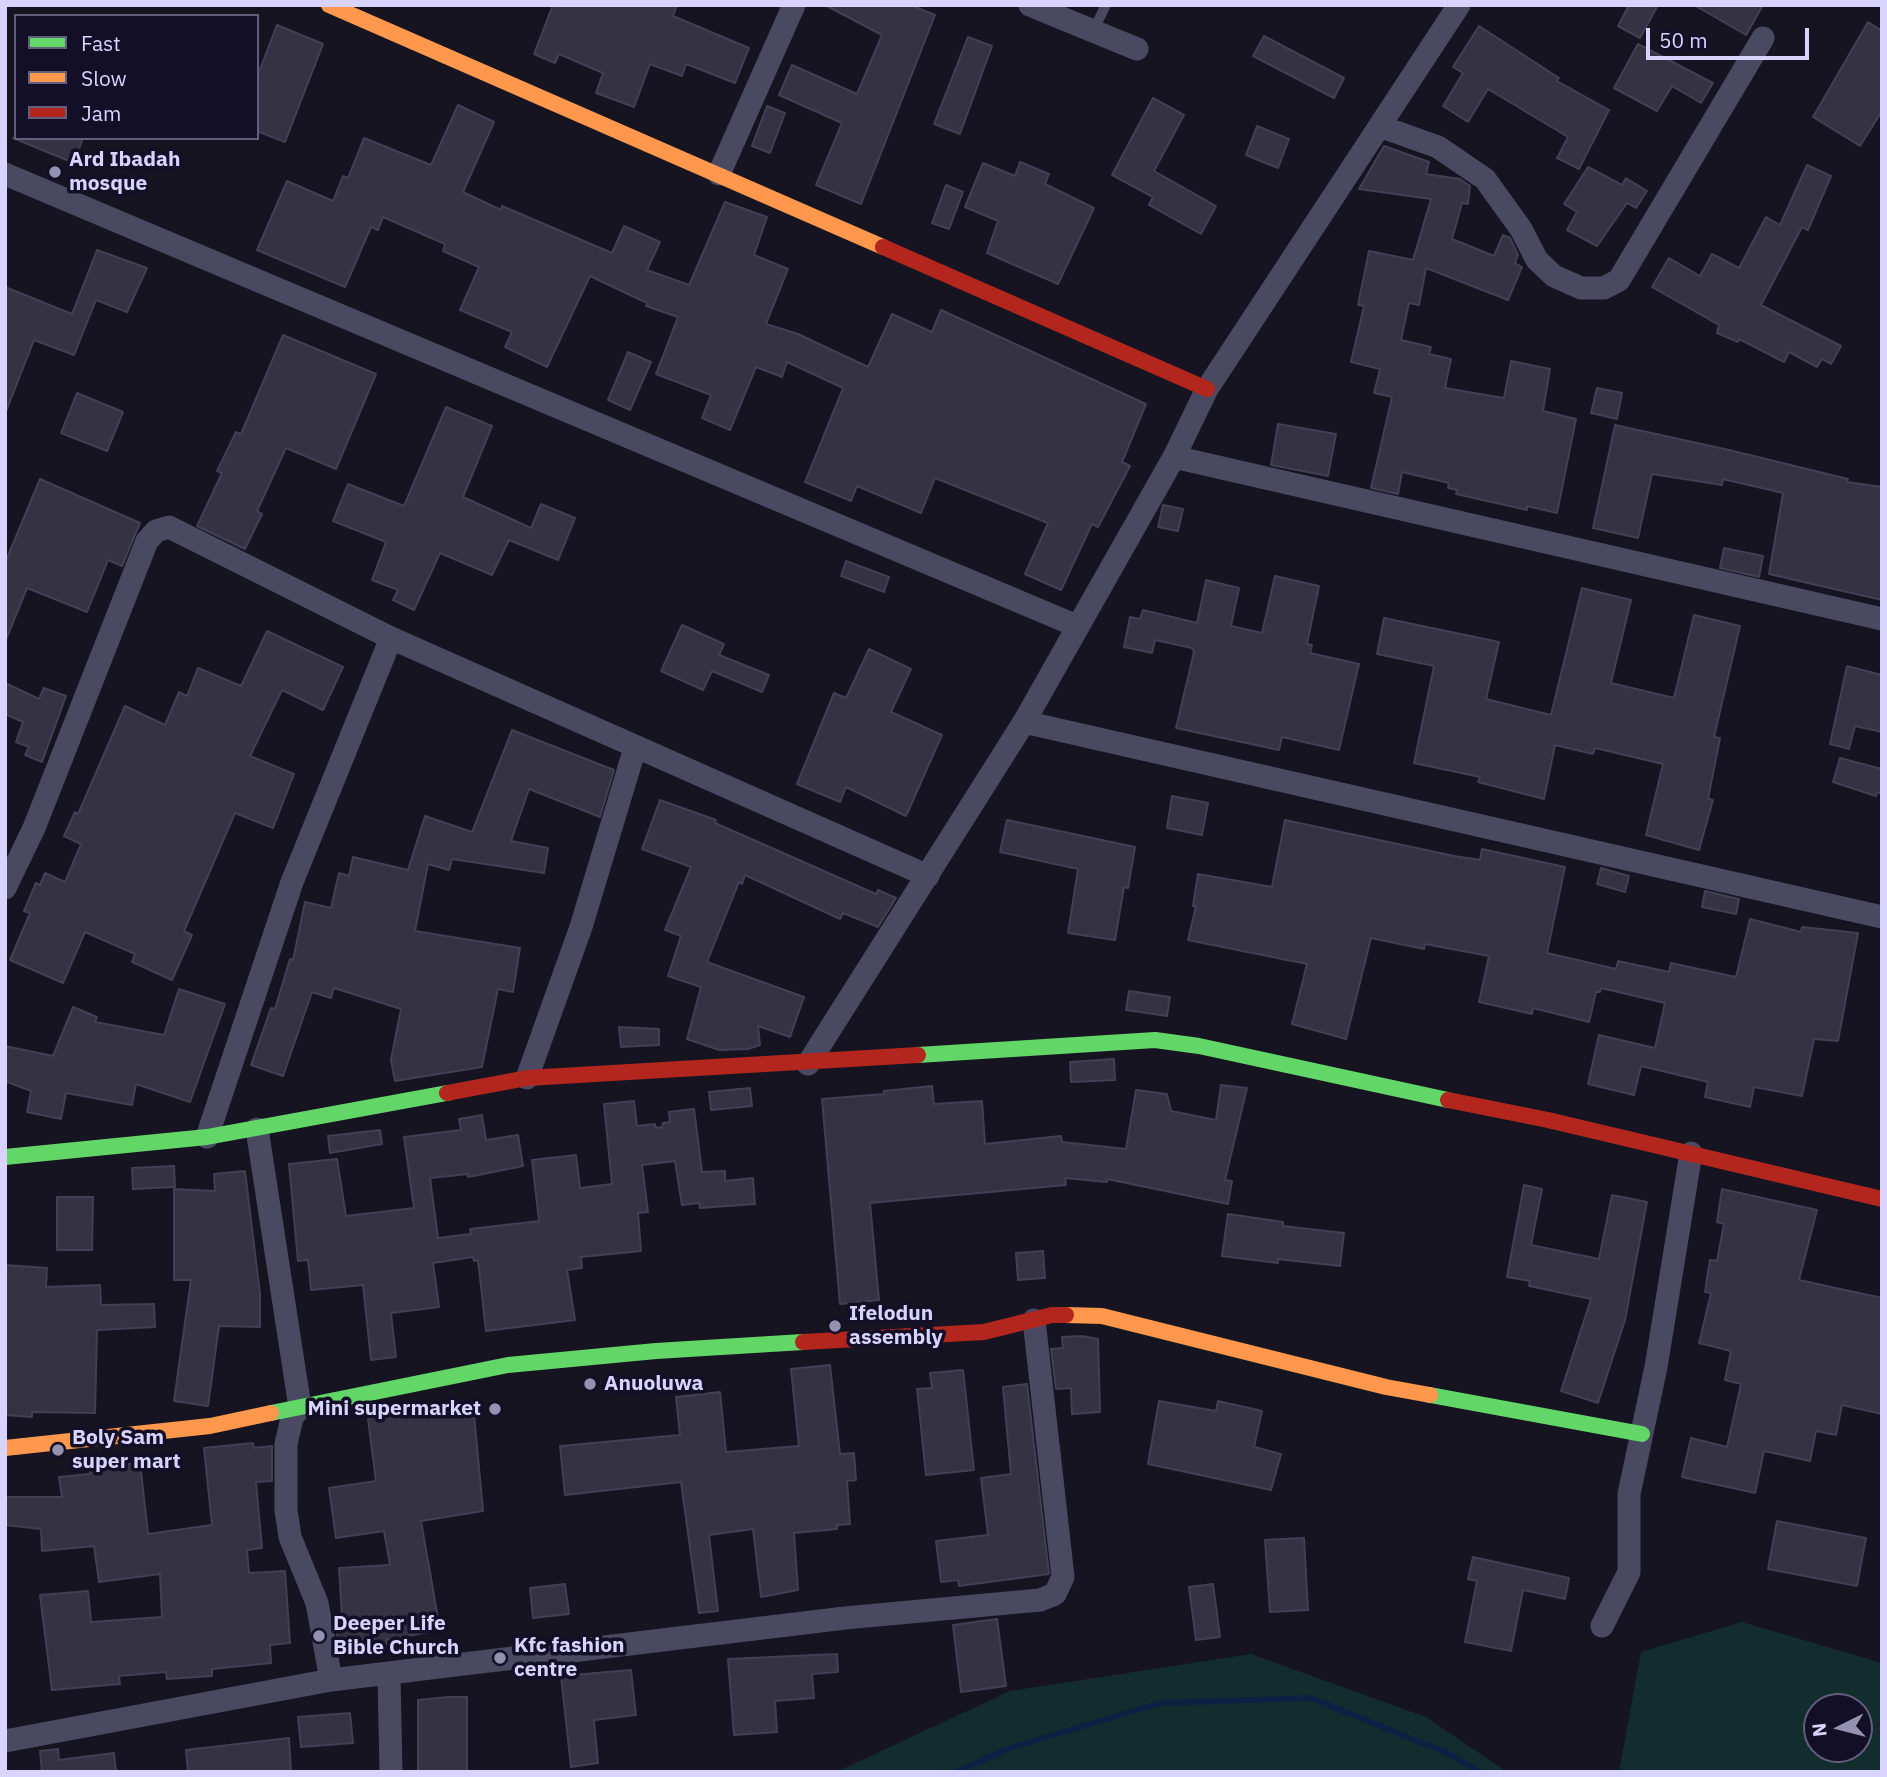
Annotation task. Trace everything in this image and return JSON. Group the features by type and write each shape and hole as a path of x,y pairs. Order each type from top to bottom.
{"street":[{"path":"329,5 1207,389"},
{"path":"719,174 794,5"},
{"path":"1030,5 1137,49"},
{"path":"808,1064 1024,723 1174,457 1207,389 1347,173 1382,127 1459,5"},
{"path":"1382,127 1438,147 1485,179 1521,229 1537,260 1554,276 1581,288 1604,288 1619,280 1763,38"},
{"path":"5,174 1077,626"},
{"path":"1174,457 1882,619"},
{"path":"5,888 34,828 148,541 156,531 169,527 391,638 929,876"},
{"path":"207,1137 292,883 391,638"},
{"path":"1024,723 1882,917"},
{"path":"527,1078 581,927 635,748"},
{"path":"5,1157 207,1137 527,1078 808,1064 1106,1041 1155,1040 1199,1046 1691,1153 1882,1199"},
{"path":"257,1129 300,1407 292,1418 286,1444 286,1510 290,1537 317,1603 331,1680"},
{"path":"1602,1626 1629,1572 1629,1494 1656,1367 1691,1153"},
{"path":"5,1448 210,1426 508,1365 656,1351 984,1332 1052,1315 1102,1316 1386,1387 1642,1434"},
{"path":"5,1741 331,1680 390,1676 845,1618 1040,1600 1055,1594 1063,1577 1034,1320"},
{"path":"390,1676 391,1772"}],"lane":[{"path":"1093,31 1106,5"}],"green space":[{"path":"1742,1622 1882,1663 1882,1772 1619,1772 1641,1652"},
{"path":"1251,1654 1426,1717 1507,1772 836,1772 1010,1691"}],"building":[{"path":"553,5 677,5 673,16 749,48 735,83 686,64 682,76 650,64 634,107 596,93 603,73 559,54 555,63 534,54"},
{"path":"825,5 911,5 935,15 861,204 816,185 842,123 779,95 792,65 857,94 882,35"},
{"path":"1629,5 1658,5 1640,38 1618,26"},
{"path":"1694,5 1763,5 1746,35"},
{"path":"1868,22 1882,31 1882,111 1860,146 1813,117"},
{"path":"277,25 323,44 285,142 259,132 259,72"},
{"path":"1479,26 1559,78 1557,81 1609,110 1579,169 1557,158 1568,137 1488,89 1468,122 1443,106 1463,73 1453,67"},
{"path":"1264,36 1344,78 1334,98 1253,56"},
{"path":"968,37 992,46 960,134 934,124"},
{"path":"1638,44 1713,83 1701,103 1672,86 1657,111 1614,88"},
{"path":"1153,98 1184,115 1154,171 1216,206 1201,234 1149,205 1153,197 1112,175"},
{"path":"458,105 494,122 463,192 501,210 502,206 612,253 624,226 660,242 647,270 689,285 725,202 767,217 754,255 788,269 766,324 798,334 868,367 892,314 932,332 941,310 1146,404 1122,462 1130,466 1098,527 1092,524 1061,590 1025,574 1048,523 935,478 921,513 857,486 851,501 805,482 843,388 787,362 782,377 756,367 730,430 702,418 711,395 656,374 678,317 646,306 647,303 590,276 547,367 505,347 512,332 460,310 479,267 443,251 445,244 383,217 378,230 371,227 345,287 257,250 287,181 333,201 343,176 348,178 364,138 431,165"},
{"path":"767,106 785,113 770,153 752,146"},
{"path":"1257,126 1289,139 1278,168 1246,155"},
{"path":"18,140 82,140 74,163"},
{"path":"1384,146 1429,162 1426,174 1460,179 1470,186 1468,204 1462,203 1452,239 1494,256 1503,235 1510,238 1518,255 1515,263 1522,267 1508,300 1426,268 1419,305 1409,303 1401,340 1431,347 1429,354 1451,359 1445,388 1504,398 1511,361 1550,369 1543,411 1576,419 1557,513 1527,506 1527,510 1456,494 1457,490 1448,488 1449,483 1402,472 1398,494 1371,488 1392,397 1374,393 1380,369 1351,362 1364,306 1358,305 1369,251 1413,260 1431,199 1359,189"},
{"path":"1020,162 1049,174 1045,184 1094,208 1058,284 987,253 998,221 965,207 983,163 1015,176"},
{"path":"1807,165 1831,176 1808,230 1802,227 1761,305 1841,346 1831,364 1822,359 1817,367 1789,352 1784,362 1739,339 1738,342 1717,333 1719,325 1652,287 1669,258 1700,276 1712,254 1739,268 1766,217 1780,225"},
{"path":"1588,167 1622,185 1626,178 1647,191 1636,208 1627,203 1597,246 1567,230 1577,212 1564,204"},
{"path":"946,185 963,192 949,229 932,223"},
{"path":"97,250 147,268 127,312 96,300 74,355 34,340 5,414 5,287 72,314"},
{"path":"283,335 376,374 336,469 286,448 257,511 262,514 245,549 197,526 222,473 217,471 236,432 241,434"},
{"path":"628,352 651,362 630,410 608,400"},
{"path":"1597,388 1622,393 1617,419 1591,413"},
{"path":"77,393 123,412 107,451 61,433"},
{"path":"446,407 492,426 463,497 531,528 541,504 575,518 558,560 509,540 492,575 440,553 414,610 393,600 398,590 372,580 386,542 333,521 348,484 404,506"},
{"path":"1278,424 1336,434 1328,476 1271,465"},
{"path":"1615,425 1848,479 1847,482 1882,487 1882,600 1769,574 1783,493 1723,479 1722,485 1652,474 1638,538 1593,528"},
{"path":"40,479 140,523 122,566 108,560 87,612 27,588 5,642 5,563"},
{"path":"1163,505 1183,509 1178,531 1158,527"},
{"path":"1724,548 1763,556 1759,577 1720,568"},
{"path":"846,561 889,577 884,592 841,576"},
{"path":"1275,576 1319,586 1307,644 1312,645 1310,653 1359,664 1339,750 1282,737 1279,750 1176,728 1194,652 1192,648 1155,640 1152,653 1124,647 1130,617 1140,619 1143,610 1197,623 1206,580 1239,588 1231,626 1262,633"},
{"path":"1582,588 1631,600 1611,683 1674,698 1694,615 1740,626 1714,737 1720,738 1708,799 1713,800 1699,850 1646,835 1663,764 1595,748 1593,754 1555,745 1544,799 1478,782 1480,777 1414,763 1434,666 1377,654 1384,618 1499,642 1486,699 1551,715"},
{"path":"682,625 724,644 719,655 769,675 762,692 712,671 703,690 661,671"},
{"path":"267,631 343,667 323,710 282,690 250,756 294,774 273,828 235,813 184,931 192,935 172,980 132,962 135,954 85,932 63,983 10,960 30,913 24,911 36,883 40,885 45,873 65,882 81,844 64,836 75,812 78,814 125,706 165,725 179,692 187,696 198,668 241,686"},
{"path":"869,649 911,669 891,712 942,735 906,816 846,787 840,802 797,784 834,693 846,698"},
{"path":"1847,666 1882,675 1882,732 1855,726 1849,749 1830,744"},
{"path":"5,683 39,699 44,688 66,696 42,762 25,755 29,747 16,742 23,722 5,714"},
{"path":"512,730 614,770 600,817 529,789 511,841 548,848 544,873 452,859 449,870 428,864 415,931 520,948 513,992 498,989 482,1067 395,1081 391,1060 401,1009 334,988 331,998 312,992 283,1076 251,1065 271,1008 275,1009 290,959 293,960 305,902 331,908 339,873 349,876 353,857 408,870 425,816 472,832"},
{"path":"1840,758 1882,769 1882,794 1877,792 1876,796 1833,782"},
{"path":"1172,796 1208,803 1202,835 1167,828"},
{"path":"660,800 716,820 715,823 876,894 878,890 896,898 878,927 843,913 840,919 745,875 742,884 739,882 707,962 804,997 790,1037 758,1026 760,1045 748,1049 719,1050 687,1039 701,987 668,976 681,936 665,930 691,867 642,849"},
{"path":"1007,820 1135,847 1128,888 1124,887 1115,940 1068,933 1078,869 1000,852"},
{"path":"1285,820 1454,856 1480,860 1482,849 1565,867 1547,953 1616,969 1618,961 1669,972 1671,963 1736,977 1750,919 1801,932 1802,927 1858,933 1838,1041 1814,1039 1802,1096 1754,1087 1750,1107 1705,1097 1708,1082 1641,1066 1634,1095 1588,1084 1599,1035 1655,1048 1665,1003 1601,988 1600,992 1596,992 1589,1022 1533,1008 1532,1014 1479,1002 1489,956 1425,944 1424,949 1371,938 1346,1039 1292,1024 1307,964 1188,940 1196,906 1193,906 1198,874 1272,887"},
{"path":"1601,868 1629,876 1625,892 1597,884"},
{"path":"1705,891 1739,899 1736,914 1702,907"},
{"path":"179,989 225,1004 190,1102 136,1084 132,1105 66,1093 61,1119 27,1112 31,1091 5,1081 5,1046 53,1056 73,1007 97,1017 95,1022 164,1035"},
{"path":"1129,991 1170,997 1167,1016 1126,1010"},
{"path":"619,1027 659,1029 659,1045 621,1047"},
{"path":"1114,1059 1115,1080 1071,1082 1070,1062"},
{"path":"1221,1085 1247,1088 1225,1180 1232,1181 1228,1204 1107,1179 1107,1182 1065,1178 1066,1185 870,1203 879,1300 840,1304 822,1099 884,1094 884,1091 932,1086 934,1104 982,1101 985,1144 1061,1136 1062,1142 1126,1149 1136,1090 1167,1094 1171,1111 1216,1120"},
{"path":"750,1088 752,1106 711,1110 709,1092"},
{"path":"634,1101 637,1126 655,1124 655,1127 662,1128 663,1123 670,1122 669,1112 694,1109 702,1172 725,1171 725,1181 753,1178 755,1204 700,1208 699,1203 682,1205 675,1161 642,1165 648,1212 638,1213 641,1251 581,1257 582,1268 567,1270 575,1320 486,1331 478,1260 474,1261 473,1257 433,1263 439,1307 391,1313 396,1357 371,1360 363,1285 311,1290 308,1260 298,1261 289,1164 337,1159 346,1216 414,1208 404,1137 461,1130 459,1119 482,1115 486,1140 518,1135 523,1166 468,1177 468,1174 430,1178 438,1238 471,1234 470,1229 539,1221 532,1160 576,1155 580,1188 612,1184 604,1104"},
{"path":"380,1130 382,1144 330,1153 328,1136"},
{"path":"174,1166 175,1187 133,1189 132,1168"},
{"path":"245,1171 260,1294 260,1327 219,1326 208,1406 174,1401 191,1280 174,1280 174,1189 215,1191 214,1174"},
{"path":"1524,1185 1542,1189 1531,1245 1599,1259 1612,1195 1647,1202 1625,1320 1598,1403 1561,1391 1591,1299 1529,1286 1530,1281 1507,1277"},
{"path":"1722,1189 1817,1210 1799,1280 1882,1298 1882,1414 1842,1405 1836,1435 1816,1431 1810,1461 1764,1451 1755,1493 1682,1477 1691,1438 1727,1447 1741,1384 1725,1380 1731,1351 1699,1343 1711,1293 1705,1292 1710,1260 1717,1261 1724,1224 1717,1222"},
{"path":"57,1197 93,1197 92,1250 57,1250"},
{"path":"1228,1214 1283,1222 1283,1226 1344,1233 1340,1266 1278,1259 1278,1263 1222,1256"},
{"path":"1043,1251 1045,1278 1018,1280 1016,1253"},
{"path":"5,1265 47,1268 46,1287 100,1285 101,1305 154,1304 155,1327 97,1330 95,1413 32,1412 32,1417 5,1415"},
{"path":"1082,1336 1098,1339 1100,1412 1072,1414 1071,1388 1056,1389 1051,1349 1063,1348 1062,1337"},
{"path":"830,1365 840,1454 854,1453 856,1480 847,1481 850,1524 837,1525 837,1529 794,1533 798,1590 761,1597 753,1529 709,1535 718,1611 699,1613 681,1482 565,1495 560,1446 680,1435 676,1397 720,1392 726,1452 799,1446 791,1369"},
{"path":"963,1370 974,1470 926,1475 917,1389 932,1388 930,1373"},
{"path":"1027,1384 1049,1574 959,1586 958,1580 941,1582 936,1541 988,1535 981,1478 1011,1474 1003,1387"},
{"path":"1159,1401 1216,1411 1218,1401 1262,1411 1254,1447 1281,1454 1271,1490 1148,1464"},
{"path":"473,1403 483,1511 421,1521 440,1630 386,1640 387,1647 340,1653 334,1617 342,1616 339,1568 390,1565 384,1531 336,1538 329,1488 376,1481 368,1419"},
{"path":"253,1443 254,1448 272,1446 272,1481 256,1482 262,1548 247,1550 249,1573 285,1571 290,1643 270,1645 271,1663 212,1669 212,1676 167,1679 166,1672 119,1676 120,1684 52,1690 40,1595 88,1591 91,1622 162,1617 160,1574 99,1582 94,1546 42,1551 41,1529 5,1525 5,1497 62,1497 59,1477 90,1474 90,1469 140,1462 148,1534 212,1525 204,1448"},
{"path":"1777,1521 1866,1538 1857,1586 1768,1569"},
{"path":"1304,1538 1308,1610 1270,1612 1265,1540"},
{"path":"1473,1557 1569,1578 1565,1599 1523,1590 1511,1651 1465,1642 1477,1581 1468,1579"},
{"path":"565,1584 569,1614 533,1618 530,1588"},
{"path":"1213,1584 1220,1637 1196,1640 1189,1587"},
{"path":"997,1619 1006,1686 961,1692 953,1625"},
{"path":"837,1654 838,1672 812,1674 814,1698 775,1701 777,1732 734,1735 728,1659"},
{"path":"631,1670 636,1715 594,1720 598,1763 571,1767 561,1676"},
{"path":"467,1697 467,1772 418,1772 418,1700"},
{"path":"350,1713 353,1743 301,1747 298,1717"},
{"path":"289,1738 291,1772 188,1772 186,1750"},
{"path":"58,1749 59,1760 114,1753 116,1772 42,1772 40,1751"}],"waterway":[{"path":"956,1772 1010,1748 1160,1703 1311,1698 1447,1753 1480,1772"}],"traffic: fast":[{"path":"918,1055 1155,1040 1199,1046 1448,1100"},
{"path":"5,1157 207,1137 447,1093"},
{"path":"271,1413 508,1365 656,1351 803,1342"},
{"path":"1430,1395 1642,1434"}],"traffic: slow":[{"path":"329,5 883,247"},
{"path":"1066,1315 1102,1316 1386,1387 1430,1395"},
{"path":"5,1448 210,1426 271,1413"}],"traffic: jam":[{"path":"883,247 1207,389"},
{"path":"447,1093 527,1078 918,1055"},
{"path":"1448,1100 1548,1120 1882,1199"},
{"path":"803,1342 984,1332 1052,1315 1066,1315"}],"place":[{"name":"Ard Ibadah mosque","path":"55,172"},
{"name":"Ifelodun assembly","path":"835,1326"},
{"name":"Anuoluwa","path":"590,1384"},
{"name":"Mini supermarket","path":"495,1409"},
{"name":"Boly Sam super mart","path":"58,1450"},
{"name":"Deeper Life Bible Church","path":"319,1636"},
{"name":"Kfc fashion centre","path":"500,1658"}]}
